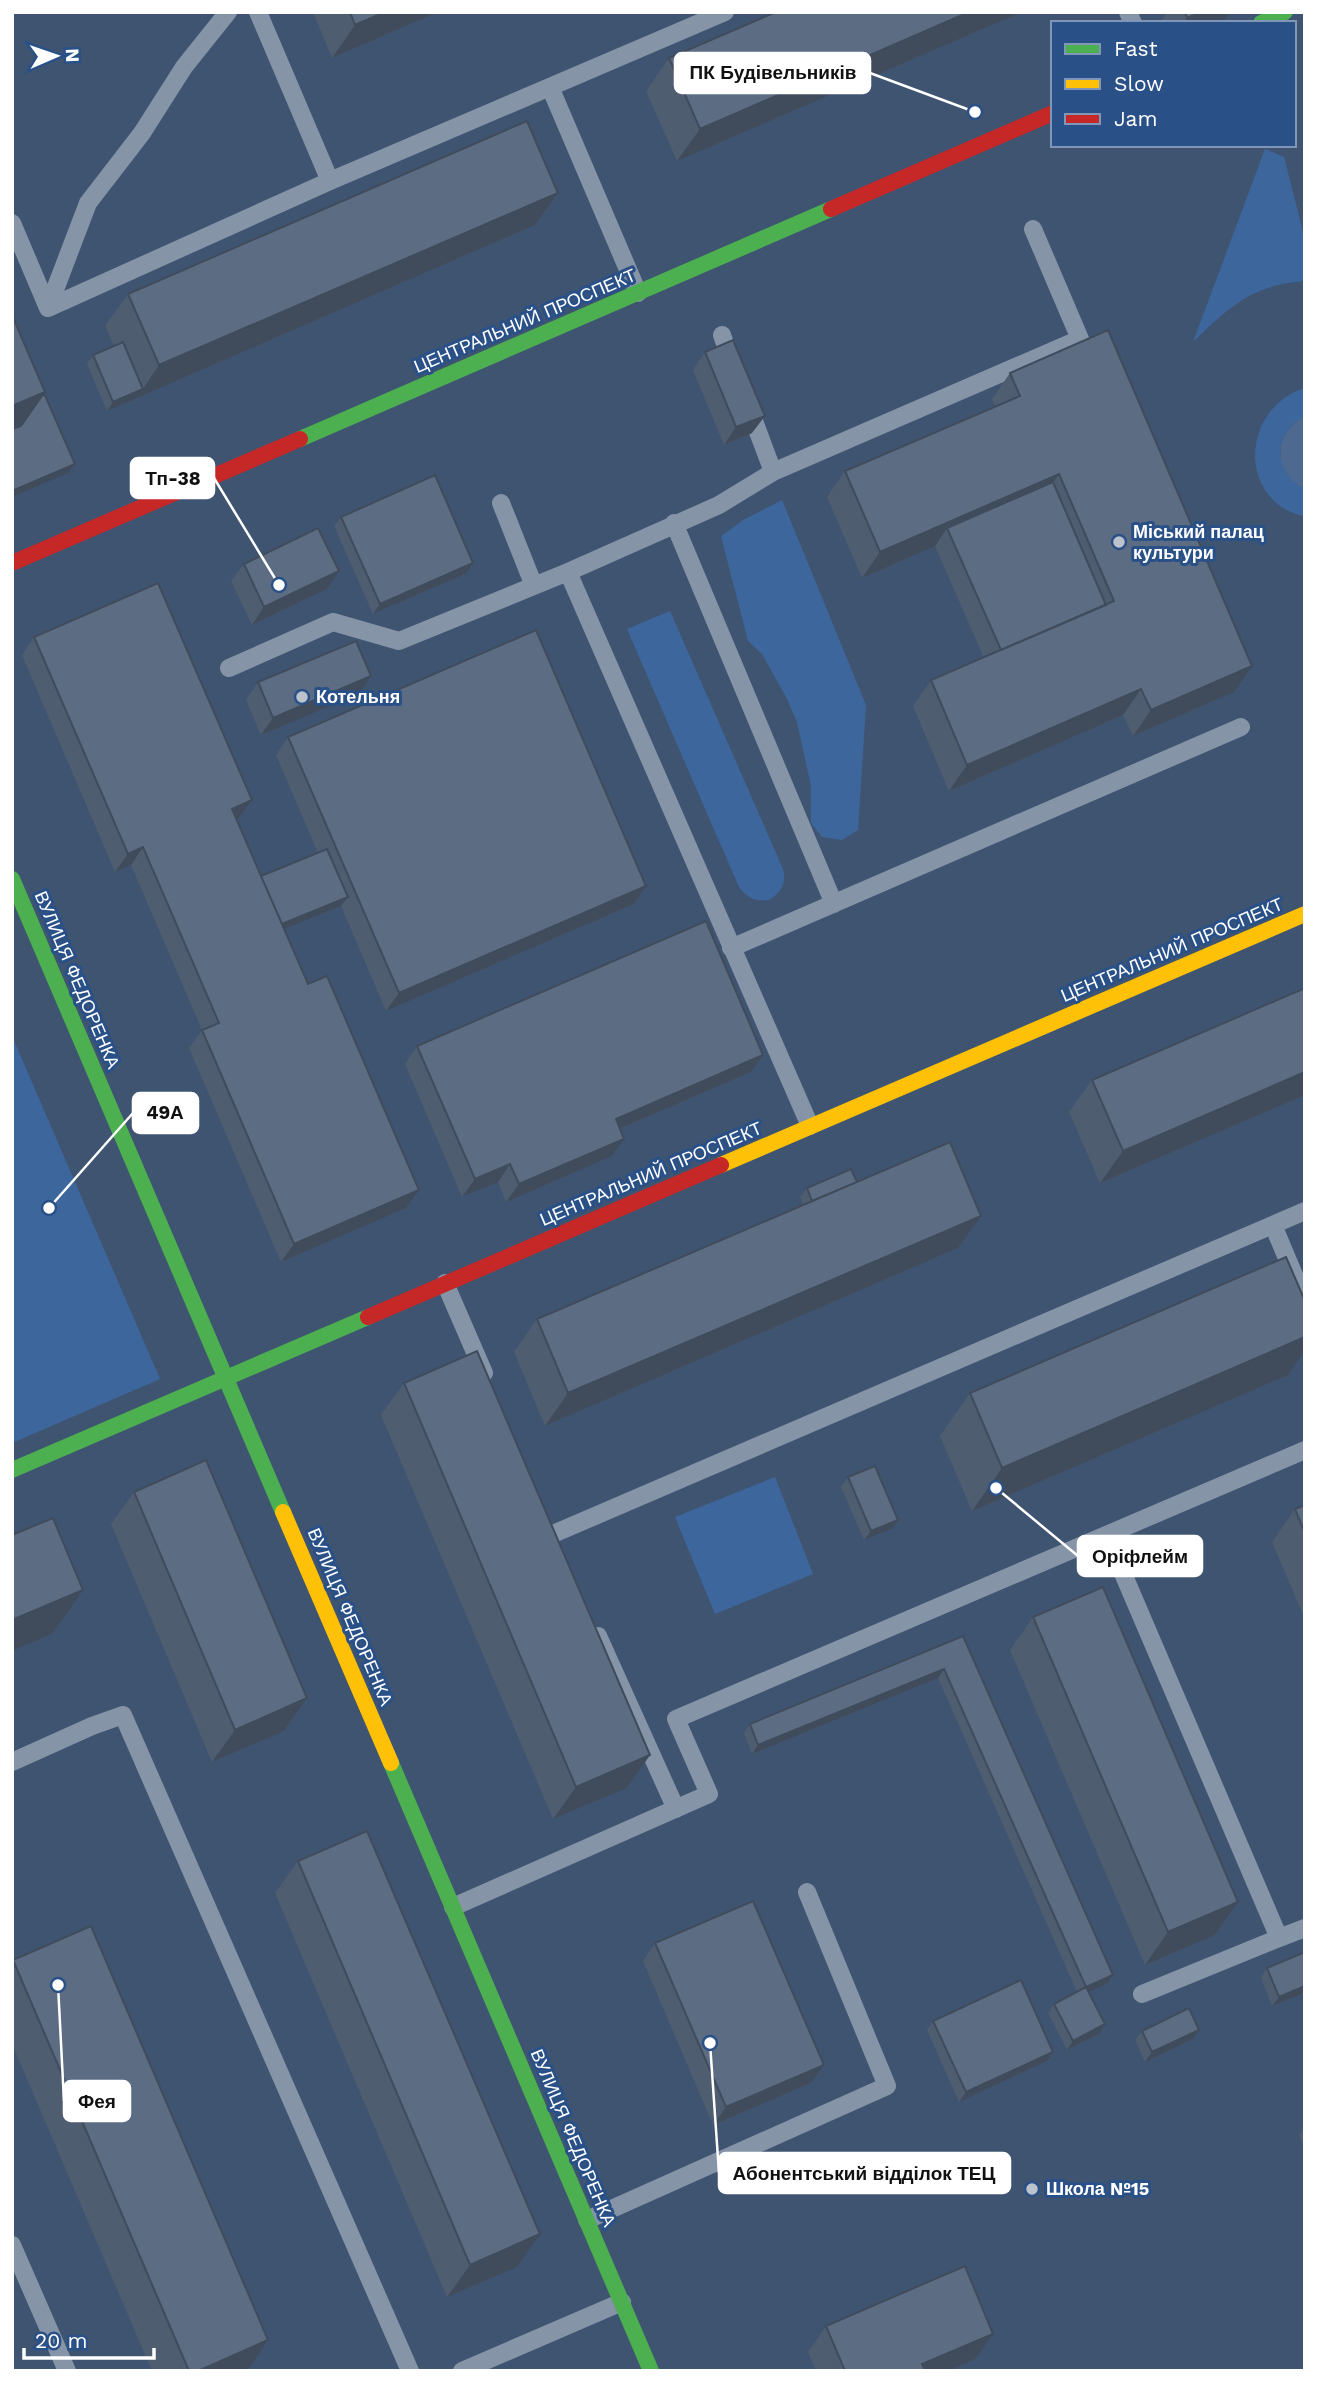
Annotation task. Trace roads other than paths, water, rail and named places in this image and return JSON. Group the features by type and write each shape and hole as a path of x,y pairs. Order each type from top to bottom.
{"street":[{"path":"1265,21 1285,12"},
{"name":"ЦЕНТРАЛЬНИЙ ПРОСПЕКТ","path":"12,563 1051,114"},
{"name":"ВУЛИЦЯ ФЕДОРЕНКА","path":"12,879 652,2371"},
{"name":"ЦЕНТРАЛЬНИЙ ПРОСПЕКТ","path":"12,1470 1305,914"}],"lane":[{"path":"48,308 88,203 142,133 184,67 228,12"},
{"path":"258,12 330,181"},
{"path":"48,308 330,181 725,12"},
{"path":"550,87 638,293"},
{"path":"12,223 48,308"},
{"path":"229,668 333,622 398,641 568,572 719,505 774,472 1080,339 1034,229"},
{"path":"722,335 774,472"},
{"path":"501,503 534,586"},
{"path":"674,523 834,904"},
{"path":"568,572 810,1126"},
{"path":"731,948 1241,727"},
{"path":"553,1534 1305,1211"},
{"path":"1273,1225 1305,1301"},
{"path":"445,1283 489,1383"},
{"path":"453,1907 709,1794 676,1719 1305,1450"},
{"path":"1107,1536 1279,1938"},
{"path":"592,1622 676,1809"},
{"path":"12,1762 123,1715 410,2371"},
{"path":"587,2220 887,2086 807,1892"},
{"path":"1142,1994 1305,1927"},
{"path":"12,2245 67,2371"},
{"path":"462,2371 622,2302"}],"place":[{"name":"ПК Будівельників","path":"975,112"},
{"name":"Міський палац культури","path":"1119,542"},
{"name":"Тп-38","path":"279,585"},
{"name":"Котельня","path":"302,697"},
{"name":"49А","path":"49,1208"},
{"name":"Оріфлейм","path":"996,1488"},
{"name":"Фея","path":"58,1985"},
{"name":"Абонентський відділок ТЕЦ","path":"710,2043"},
{"name":"Школа №15","path":"1032,2189"}]}
